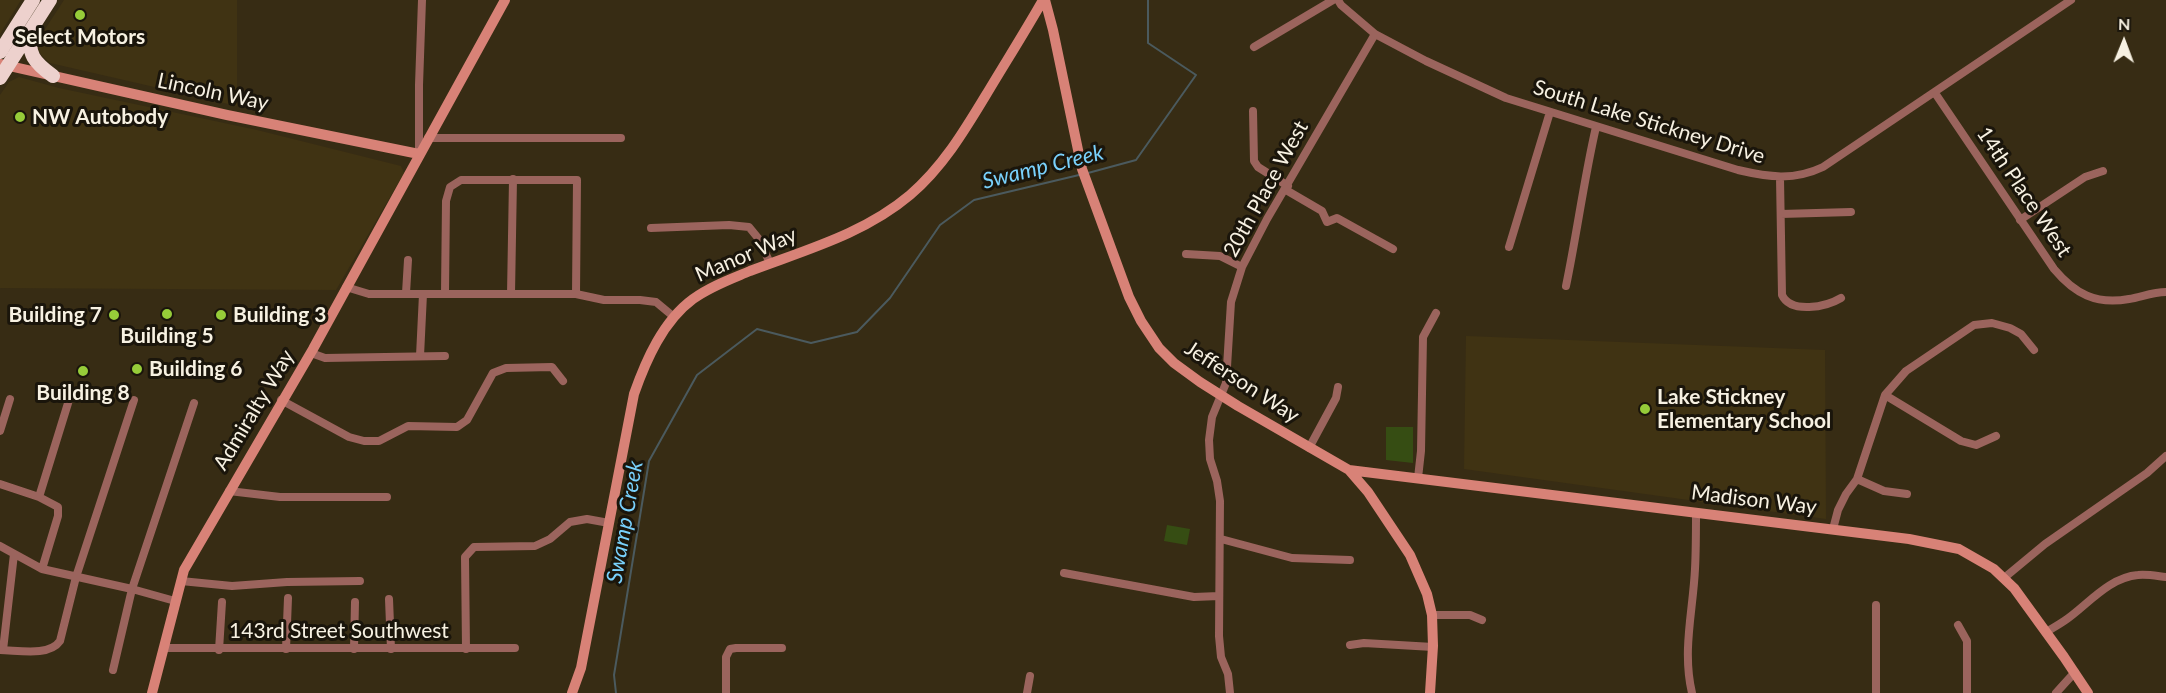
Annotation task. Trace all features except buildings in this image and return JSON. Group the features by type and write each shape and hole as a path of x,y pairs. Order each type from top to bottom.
{"highway":[{"path":"0,51 33,0"},
{"path":"2,69 50,0"},
{"path":"35,23 30,41 33,57 37,64 53,76"}],"street":[{"path":"419,154 422,0"},
{"name":"Admiralty Way","path":"152,693 184,570 311,353 505,0"},
{"name":"Jefferson Way","path":"1044,0 1053,30 1082,169 1089,192 1129,297 1149,335 1174,363 1221,396 1349,470 1368,492 1410,555 1421,578 1432,615 1433,647 1430,693"},
{"name":"Manor Way","path":"572,693 581,668 634,394 642,369 654,347 675,317 692,300 713,286 843,236 884,214 910,195 953,150 1044,0"},
{"path":"1254,47 1333,0"},
{"name":"South Lake Stickney Drive","path":"1338,0 1376,34 1426,61 1506,98 1738,170 1780,178 1800,175 1822,167 2071,0"},
{"name":"20th Place West","path":"1230,693 1221,657 1220,501 1210,459 1209,440 1212,417 1226,383 1229,364 1231,302 1242,267 1376,34"},
{"name":"Lincoln Way","path":"2,69 53,76 227,115 419,154"},
{"name":"14th Place West","path":"1935,93 2054,270 2066,284 2077,292 2094,299 2113,301 2166,292"},
{"path":"1253,111 1254,161 1258,168 1322,212 1327,222 1337,218 1394,249"},
{"path":"1509,247 1550,112"},
{"path":"1566,286 1596,127"},
{"path":"428,138 621,138"},
{"path":"2020,220 2085,177 2103,171"},
{"path":"1780,178 1782,295 1785,302 1798,306 1829,305 1841,298"},
{"path":"445,293 446,201 450,187 461,180 513,179 576,180 576,294"},
{"path":"511,294 513,179"},
{"path":"1780,214 1851,212"},
{"path":"651,228 729,225 749,227 758,238 770,264"},
{"path":"1186,254 1220,256 1242,267"},
{"path":"406,293 408,260"},
{"path":"346,287 369,294 576,294 604,300 656,302 675,317"},
{"path":"420,356 423,294"},
{"path":"1418,478 1421,451 1423,337 1437,313"},
{"path":"1833,529 1838,510 1857,479 1885,395 1906,371 1974,325 1992,323 2010,328 2021,334 2034,350"},
{"path":"311,353 325,358 445,356"},
{"path":"282,400 349,437 364,441 379,441 408,426 457,427 467,420 493,373 506,368 552,368 563,381"},
{"path":"1309,448 1336,398 1338,387"},
{"path":"1885,395 1961,441 1976,445 1996,436"},
{"path":"0,431 2,416 10,399"},
{"path":"39,497 69,400"},
{"path":"14,554 2,650 47,650 56,647 60,641 76,577 134,400"},
{"path":"113,670 132,589 195,403"},
{"path":"2004,578 2045,544 2153,468 2166,456"},
{"name":"Madison Way","path":"1349,470 1833,529 1945,545 1973,556 2004,578 2046,632 2088,693"},
{"path":"1857,479 1884,491 1907,494"},
{"path":"0,484 55,504 59,510 42,569"},
{"path":"229,491 280,497 387,497"},
{"path":"1692,693 1687,668 1688,632 1695,570 1696,513"},
{"path":"466,649 465,557 474,547 535,546 550,539 570,522 587,519 609,523"},
{"path":"1221,539 1292,558 1350,560"},
{"path":"0,546 42,569 175,601"},
{"path":"1065,573 1194,597 1219,596"},
{"path":"2046,632 2124,578 2137,574 2166,576"},
{"path":"181,581 232,586 287,582 360,581"},
{"path":"286,649 288,598"},
{"path":"389,599 391,649"},
{"path":"219,650 222,602"},
{"path":"354,649 355,602"},
{"path":"1876,605 1876,693"},
{"path":"1432,615 1470,615 1482,620"},
{"path":"1958,625 1967,641 1967,693"},
{"path":"1350,645 1364,643 1433,647"},
{"name":"143rd Street Southwest","path":"164,648 219,650 515,648"},
{"path":"726,693 726,657 730,649 782,648"},
{"path":"2056,693 2075,672"},
{"path":"1027,693 1030,676"}],"shaded area":[{"path":"0,0 21,0 0,34"},
{"path":"64,0 237,0 237,106 50,63 41,55 38,40"},
{"path":"19,77 59,88 257,130 401,166 404,173 336,290 0,288 0,95 9,82"},
{"name":"Lake Stickney Elementary School","path":"1466,336 1825,350 1826,519 1464,469"}],"green space":[{"path":"1386,427 1413,427 1413,463 1386,460"},
{"path":"1167,525 1190,529 1187,545 1164,541"}],"waterway":[{"name":"Swamp Creek","path":"1088,173 1136,160 1196,75 1148,43 1148,0"},
{"name":"Swamp Creek","path":"616,693 614,675 649,461 697,375 757,329 811,343 857,332 890,298 940,225 974,200 1079,175"}],"place":[{"name":"Select Motors","path":"80,15"},
{"name":"NW Autobody","path":"20,117"},
{"name":"Building 5","path":"167,314"},
{"name":"Building 7","path":"114,315"},
{"name":"Building 3","path":"221,315"},
{"name":"Building 6","path":"137,369"},
{"name":"Building 8","path":"83,371"},
{"name":"Lake Stickney Elementary School","path":"1645,409"}]}
